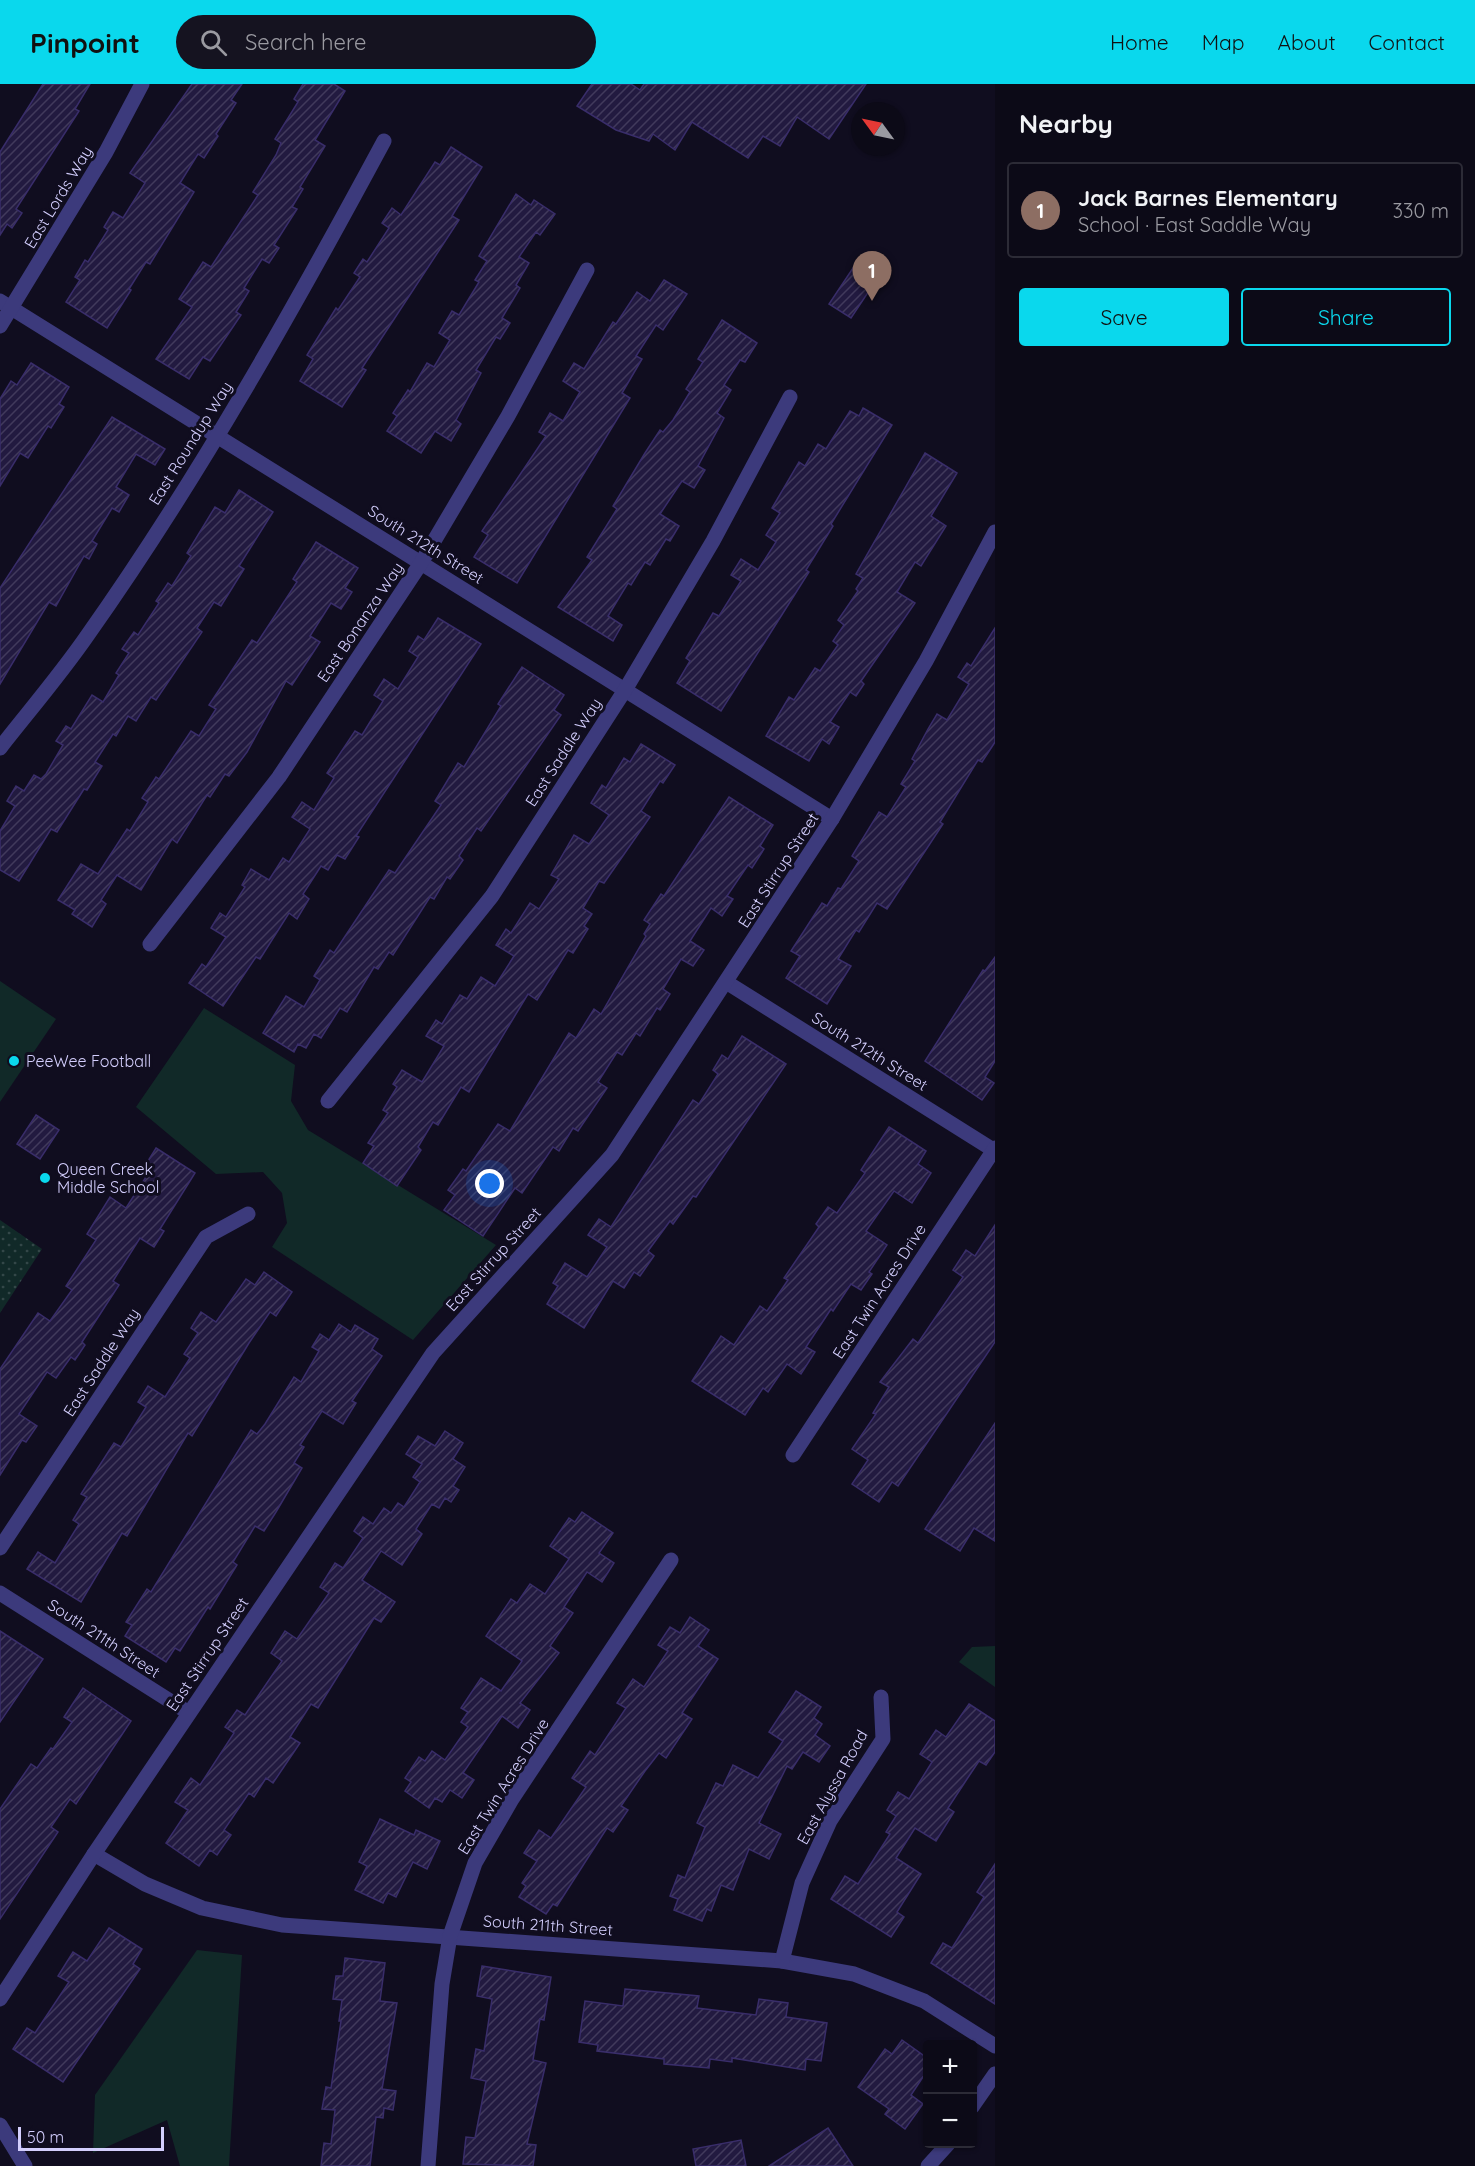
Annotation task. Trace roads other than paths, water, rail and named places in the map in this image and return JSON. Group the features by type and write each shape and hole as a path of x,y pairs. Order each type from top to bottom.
{"street":[{"name":"East Lords Way","path":"0,326 6,304 106,152 142,84"},
{"name":"East Roundup Way","path":"0,748 86,637 218,435 294,307 384,141"},
{"name":"East Bonanza Way","path":"150,944 279,777 421,562 508,416 587,270"},
{"name":"South 212th Street","path":"6,304 832,819"},
{"name":"East Saddle Way","path":"328,1101 492,896 625,690 713,541 790,397"},
{"name":"East Stirrup Street","path":"0,1999 94,1854 433,1353 612,1155 832,819 926,661 995,532"},
{"name":"South 212th Street","path":"726,982 995,1149"},
{"name":"East Twin Acres Drive","path":"793,1455 995,1149"},
{"name":"East Saddle Way","path":"0,1548 206,1237 248,1214"},
{"name":"East Twin Acres Drive","path":"428,2166 442,1984 450,1936 475,1863 512,1799 671,1560"},
{"name":"South 211th Street","path":"0,1593 189,1713"},
{"name":"East Alyssa Road","path":"782,1961 802,1883 830,1821 882,1740 881,1697"},
{"name":"South 211th Street","path":"94,1854 145,1884 202,1908 282,1925 782,1961 854,1974 924,2001 995,2046"},
{"path":"977,2100 995,2074"},
{"path":"0,2126 25,2166"},
{"path":"928,2166 944,2148"}],"place":[{"name":"Jack Barnes Elementary","path":"872,301"},
{"name":"PeeWee Football","path":"14,1061"},
{"name":"Queen Creek Middle School","path":"45,1178"}]}
